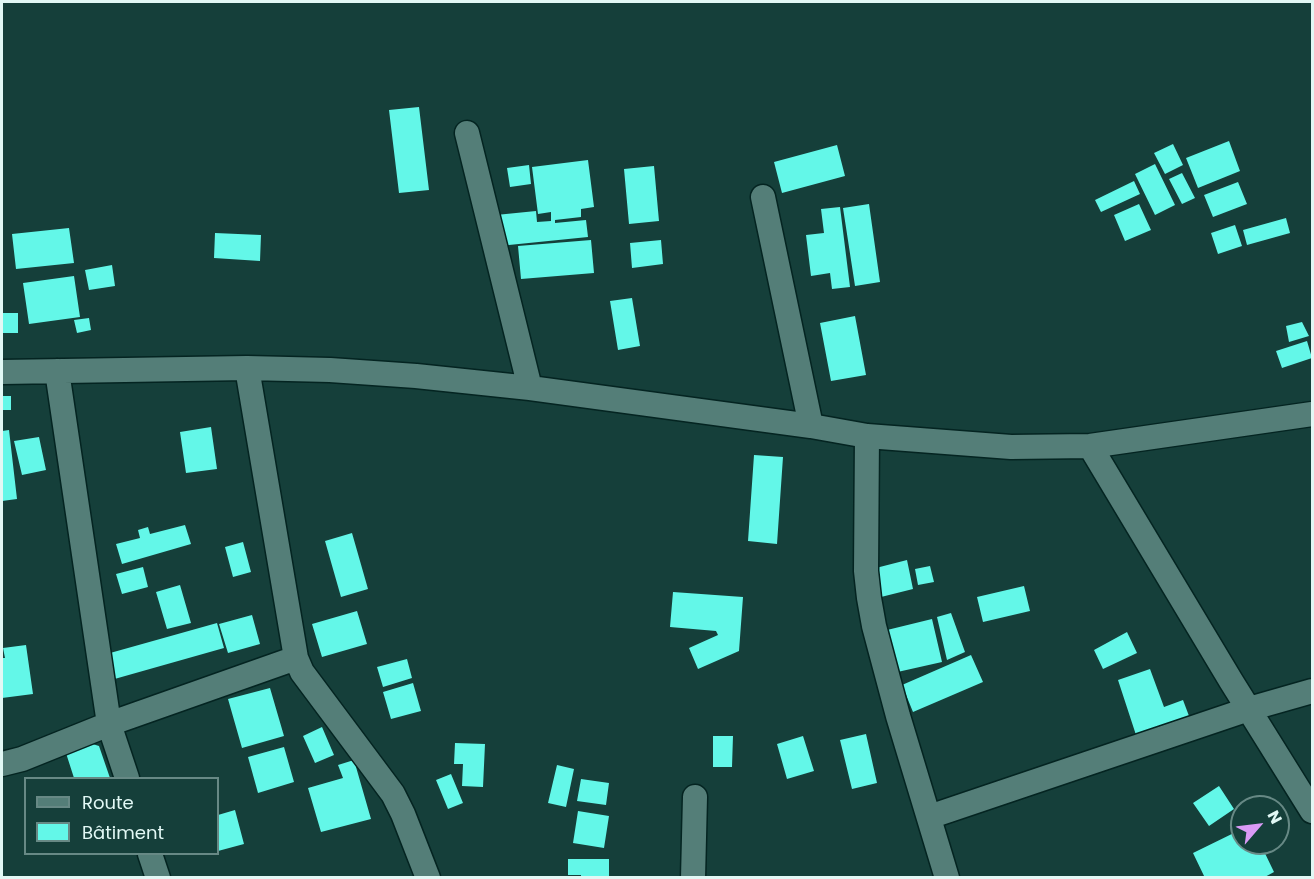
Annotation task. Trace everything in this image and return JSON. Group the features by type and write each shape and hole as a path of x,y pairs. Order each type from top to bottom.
{"street":[{"path":"467,133 530,388"},
{"path":"763,198 811,426"},
{"path":"247,368 296,658 302,672 393,794 428,878"},
{"path":"2,372 247,368 384,374 530,388 811,426 867,436 1011,447 1090,446 1312,414"},
{"path":"57,371 109,724 127,777"},
{"path":"867,436 866,572 874,626 946,878"},
{"path":"1090,446 1312,811"},
{"path":"2,764 22,759 109,724 296,658"},
{"path":"929,818 1249,709 1312,691"},
{"path":"693,878 695,797"},
{"path":"150,855 158,878"}],"building":[{"path":"419,107 429,190 399,193 389,110"},
{"path":"1229,141 1240,171 1198,188 1186,158"},
{"path":"1173,144 1183,165 1165,174 1154,153"},
{"path":"837,145 845,176 782,193 774,162"},
{"path":"588,160 594,207 581,209 581,217 555,220 555,223 586,220 588,237 499,246 496,215 536,211 537,222 551,221 551,212 538,214 532,167"},
{"path":"1155,164 1175,205 1155,215 1135,174"},
{"path":"529,165 531,184 510,187 507,168"},
{"path":"654,166 659,221 629,224 624,169"},
{"path":"1182,173 1195,198 1182,204 1169,179"},
{"path":"1134,181 1140,194 1101,212 1095,200"},
{"path":"1238,182 1247,204 1213,217 1204,195"},
{"path":"869,204 880,282 855,286 843,208"},
{"path":"1139,204 1151,230 1125,241 1114,215"},
{"path":"840,207 850,287 832,289 830,273 811,276 806,235 824,233 821,209"},
{"path":"1286,218 1290,233 1247,245 1243,230"},
{"path":"1235,225 1242,246 1218,254 1211,233"},
{"path":"69,228 74,263 16,269 12,234"},
{"path":"215,233 261,235 260,261 214,258"},
{"path":"591,240 594,273 521,279 518,246"},
{"path":"661,240 663,264 632,268 630,243"},
{"path":"112,265 115,286 89,290 85,270"},
{"path":"74,276 80,317 29,324 23,283"},
{"path":"632,298 640,346 618,350 610,301"},
{"path":"3,313 18,313 18,333 2,333"},
{"path":"855,316 866,375 831,381 820,323"},
{"path":"89,318 91,330 77,333 74,320"},
{"path":"1302,322 1309,336 1289,342 1286,326"},
{"path":"1307,341 1312,358 1282,368 1276,351"},
{"path":"2,396 11,396 11,410 2,410"},
{"path":"211,427 217,469 186,473 180,432"},
{"path":"9,430 17,499 2,501 2,431"},
{"path":"39,437 46,470 22,475 14,441"},
{"path":"754,455 783,457 777,544 748,541"},
{"path":"185,525 191,544 122,564 116,544 140,538 138,530 148,527 150,534"},
{"path":"352,533 368,589 341,597 325,541"},
{"path":"243,542 251,572 233,577 225,547"},
{"path":"907,560 913,589 877,598 872,569"},
{"path":"930,566 934,582 918,585 915,569"},
{"path":"143,567 148,587 122,594 116,574"},
{"path":"180,585 191,623 167,629 156,592"},
{"path":"1024,586 1030,611 983,622 977,597"},
{"path":"673,592 743,597 739,651 698,669 689,648 718,635 716,631 670,627"},
{"path":"357,611 367,644 322,657 312,624"},
{"path":"951,613 965,652 947,660 937,617"},
{"path":"252,615 260,644 228,653 219,624"},
{"path":"932,619 942,662 893,673 883,631"},
{"path":"217,623 224,648 111,680 103,655"},
{"path":"1127,632 1137,653 1103,669 1094,650"},
{"path":"26,645 33,694 2,698 2,658 5,658 3,648"},
{"path":"971,655 983,682 913,712 902,685"},
{"path":"407,659 412,678 383,687 377,667"},
{"path":"1150,669 1164,707 1183,700 1189,716 1136,735 1118,680"},
{"path":"413,683 421,711 391,719 383,692"},
{"path":"270,688 284,736 242,748 228,699"},
{"path":"322,727 334,755 315,763 303,736"},
{"path":"866,734 877,783 852,789 840,740"},
{"path":"713,736 733,736 732,767 713,767"},
{"path":"803,736 814,771 787,779 777,744"},
{"path":"83,741 99,746 110,777 74,777 65,750"},
{"path":"455,743 485,744 483,787 462,786 463,764 454,764"},
{"path":"284,747 294,782 258,793 248,757"},
{"path":"354,760 371,819 321,832 308,788 343,778 338,765"},
{"path":"557,765 574,769 566,807 548,803"},
{"path":"451,774 463,803 448,809 436,780"},
{"path":"581,779 609,783 606,805 577,801"},
{"path":"1219,786 1230,803 1230,812 1209,826 1193,803"},
{"path":"235,810 244,844 219,851 219,815"},
{"path":"578,811 609,816 604,848 573,843"},
{"path":"1230,835 1230,855 1266,855 1274,872 1263,878 1205,878 1193,853"},
{"path":"568,859 609,859 609,878 581,878 581,875 568,875"}]}
